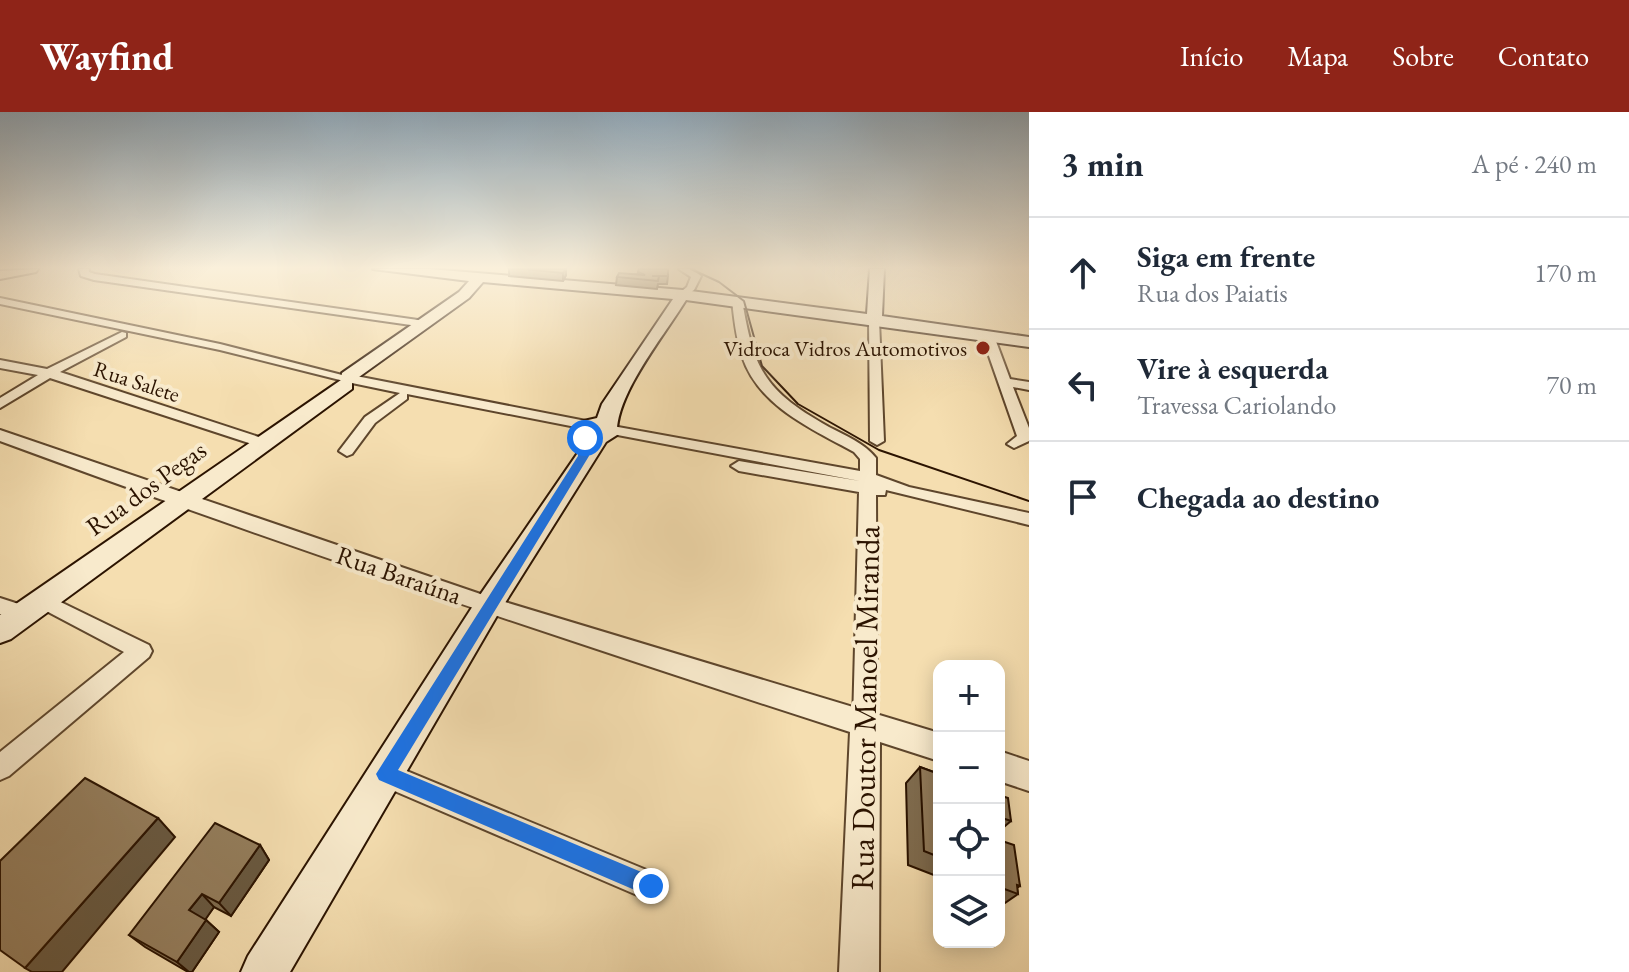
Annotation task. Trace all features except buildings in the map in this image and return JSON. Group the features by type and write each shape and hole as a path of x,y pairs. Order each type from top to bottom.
{"main road":[{"name":"Rua dos Pegas","path":"0,631 22,607 181,501 445,309"},
{"path":"264,972 594,432 673,309"},
{"path":"800,309 1029,342"},
{"path":"874,320 875,309"}],"street":[{"path":"5,309 594,432"},
{"path":"39,309 220,347 402,396 905,491 1029,519"},
{"path":"320,309 425,324"},
{"name":"Rua Doutor Manoel Miranda","path":"738,309 743,338 755,374 784,404 859,449 868,458 859,972"},
{"path":"874,320 877,441"},
{"path":"0,404 49,373 122,335"},
{"path":"988,336 1025,437 1014,444"},
{"name":"Rua Salete","path":"0,364 49,373 260,442"},
{"path":"1003,382 1029,386"},
{"path":"347,451 370,420 402,396"},
{"name":"Rua Baraúna","path":"0,435 181,501 488,606 933,745"},
{"path":"0,768 141,651 22,607"},
{"path":"1005,768 1029,776"},
{"path":"385,774 651,886"}],"tram line":[{"path":"746,309 762,366 798,404 879,450 1029,501"}],"place":[{"name":"Vidroca Vidros Automotivos","path":"983,348"}],"route":[{"path":"585,438 582,436 584,456 385,774 651,886"}]}
